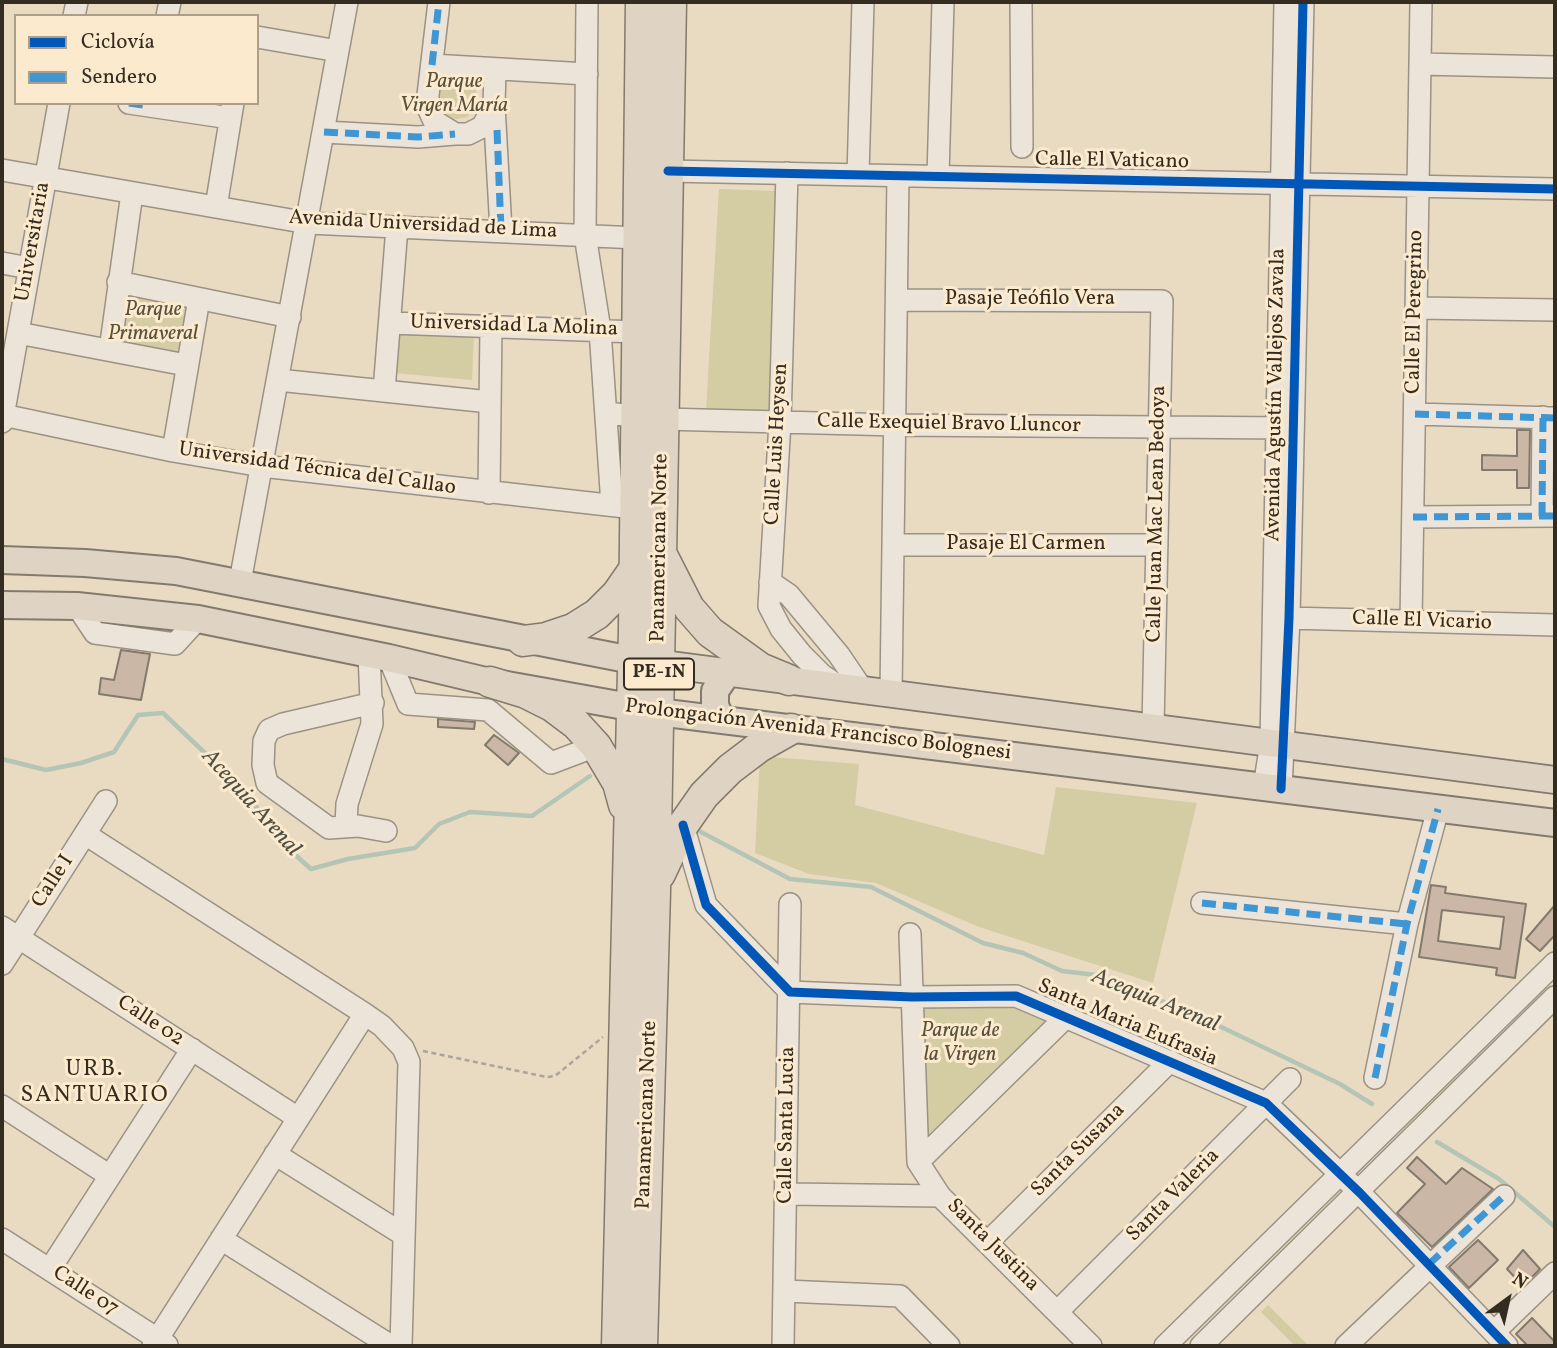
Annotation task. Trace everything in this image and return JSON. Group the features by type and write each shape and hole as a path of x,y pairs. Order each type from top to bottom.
{"highway":[{"name":"Panamericana Norte","path":"641,2 637,332 649,417 662,553 646,661 645,710 655,891 642,1346"},
{"name":"Panamericana Norte","path":"646,661 623,507 649,417 668,171 671,2"},
{"path":"662,553 684,599 710,632 760,668 789,680"},
{"path":"523,641 573,629 597,614 617,594 633,571"},
{"path":"489,696 526,693 552,706 576,724 596,746 618,783 630,824"},
{"name":"Panamericana Norte","path":"617,1346 630,824 645,710"},
{"path":"655,891 666,857 683,825 704,795 730,769 759,747 791,729"}],"main road":[{"path":"2,560 133,566 240,582 523,641 646,661 1555,780"},
{"name":"Prolongación Avenida Francisco Bolognesi","path":"2,605 77,606 198,619 379,656 489,696 645,710 1555,823"},
{"path":"722,720 715,706 715,691 729,672"}],"street":[{"path":"240,582 347,2"},
{"path":"439,2 428,108 434,121 455,134"},
{"path":"587,2 585,235 600,330 606,413 623,507"},
{"path":"858,175 863,2"},
{"path":"937,176 943,2"},
{"path":"1021,2 1022,147"},
{"name":"Avenida Agustín Vallejos Zavala","path":"1284,2 1290,184"},
{"name":"Avenida Agustín Vallejos Zavala","path":"1278,744 1290,184 1303,2"},
{"name":"Calle El Peregrino","path":"1411,621 1421,2"},
{"path":"259,37 338,51"},
{"path":"1420,64 1555,66"},
{"path":"432,65 587,74"},
{"path":"495,70 494,106 501,230"},
{"name":"Universitaria","path":"2,418 59,105"},
{"path":"156,105 231,111 216,207"},
{"path":"324,132 418,137 468,134 482,127 494,106"},
{"name":"Avenida Universidad de Lima","path":"2,170 308,223 638,238"},
{"name":"Calle El Vaticano","path":"668,171 1555,189"},
{"name":"Calle Luis Heysen","path":"787,173 780,422 770,582 789,595 839,655 851,688"},
{"path":"891,693 897,425 898,176"},
{"path":"110,350 132,193"},
{"path":"384,391 397,228"},
{"path":"2,263 29,268"},
{"path":"118,282 290,317"},
{"path":"173,451 199,299"},
{"name":"Pasaje Teófilo Vera","path":"898,300 1162,301"},
{"name":"Calle Juan Mac Lean Bedoya","path":"1153,727 1162,301"},
{"path":"1416,308 1555,310"},
{"name":"Universidad La Molina","path":"391,323 637,332"},
{"path":"489,493 491,325"},
{"path":"18,333 186,365"},
{"path":"278,380 490,402"},
{"name":"Calle Exequiel Bravo Lluncor","path":"606,413 649,417 897,425 1285,428"},
{"path":"1413,517 1549,516 1549,417 1415,414"},
{"name":"Universidad Técnica del Callao","path":"2,418 262,466 623,507"},
{"name":"Avenida Agustín Vallejos Zavala","path":"1273,788 1289,618 1285,428"},
{"name":"Pasaje El Carmen","path":"894,545 1157,545"},
{"name":"Calle El Vicario","path":"1289,618 1555,625"},
{"path":"379,656 408,704 489,696 551,763 596,746"},
{"path":"346,826 347,804 372,724 379,656"},
{"path":"373,703 283,724 269,730 264,741 263,765 267,783 329,828 346,826 386,831"},
{"name":"Calle I","path":"2,964 10,932 85,834 106,801"},
{"path":"1375,1078 1407,924 1438,809"},
{"path":"683,825 706,905 790,992"},
{"path":"85,834 365,1014 388,1031 403,1048 409,1062 401,1346"},
{"path":"1202,903 1407,924"},
{"name":"Calle Santa Lucia","path":"783,1346 788,1195 790,904"},
{"name":"Calle 02","path":"10,932 298,1118"},
{"path":"910,934 918,1162 940,1196"},
{"path":"1165,1346 1555,963"},
{"name":"Santa Maria Eufrasia","path":"790,992 912,997 1016,996 1266,1103 1360,1193 1501,1339"},
{"path":"1201,1346 1360,1193 1555,997"},
{"path":"159,1344 221,1238 365,1014"},
{"path":"918,1162 1067,1016"},
{"path":"50,1269 192,1049"},
{"name":"Santa Susana","path":"989,1241 1170,1061"},
{"name":"Santa Valeria","path":"1057,1312 1290,1079"},
{"path":"2,1106 110,1176"},
{"path":"275,1154 404,1235"},
{"name":"Santa Justina","path":"788,1195 940,1196 989,1241 1091,1346"},
{"path":"1358,1342 1429,1264 1504,1196"},
{"path":"221,1238 391,1346"},
{"name":"Calle 07","path":"2,1239 159,1344"},
{"path":"1501,1339 1555,1273"},
{"path":"785,1291 900,1296 949,1346"}],"path":[{"path":"403,1048 555,1076 574,1057 625,1019"}],"green space":[{"name":"Parque Virgen María","path":"441,75 471,77 476,83 477,106 467,117 451,120 443,117 431,88"},
{"path":"719,189 776,191 769,410 706,410"},
{"name":"Parque Primaveral","path":"129,292 188,303 178,357 119,345"},
{"path":"396,331 474,333 472,380 394,373"},
{"path":"760,756 859,764 855,805 1044,855 1056,787 1197,803 1153,983 979,927 876,883 809,874 755,853"},
{"name":"Parque de la Virgen","path":"918,1000 1011,1001 1043,1014 1044,1022 925,1138"},
{"path":"1268,1305 1309,1346 1295,1346 1261,1312"}],"building":[{"path":"1517,430 1530,430 1529,488 1517,488 1517,470 1482,470 1482,455 1517,456"},
{"path":"121,650 150,654 141,700 99,694 101,678 114,680"},
{"path":"438,719 475,722 474,729 438,727"},
{"path":"494,735 519,753 508,765 485,745"},
{"path":"1431,885 1446,887 1445,893 1526,904 1515,978 1496,975 1497,968 1419,957","holes":["1442,910 1504,917 1500,949 1438,941"]},
{"path":"1555,905 1555,935 1540,951 1526,939"},
{"path":"1417,1157 1446,1184 1462,1168 1493,1189 1432,1247 1397,1213 1425,1184 1407,1168"},
{"path":"1478,1240 1498,1260 1469,1288 1449,1267"},
{"path":"1523,1250 1540,1269 1523,1286 1507,1269"},
{"path":"1532,1318 1555,1342 1555,1346 1528,1346 1516,1334"}],"waterway":[{"name":"Acequia Arenal","path":"2,759 46,770 81,763 114,752 138,715 163,713 249,795 274,836 311,869 348,859 415,848 439,824 470,812 532,816 590,776"},
{"name":"Acequia Arenal","path":"699,831 790,879 871,887 983,943 1023,953 1062,971 1096,975 1192,1013 1340,1084 1372,1104"},
{"name":"Acequia Arenal","path":"1437,1142 1499,1179 1555,1227"}],"marked path":[{"path":"432,65 439,2"},
{"path":"142,105 149,106"},
{"path":"497,130 501,230"},
{"path":"324,132 418,137 455,134"},
{"path":"1415,414 1555,418"},
{"path":"1542,516 1543,417"},
{"path":"1413,517 1555,516"},
{"path":"1375,1078 1407,924 1438,809"},
{"path":"1202,903 1407,924"},
{"path":"1429,1264 1504,1196"}],"cycle path":[{"path":"1281,789 1289,618 1303,2"},
{"path":"668,171 1555,189"},
{"path":"683,825 706,905 790,992 912,997 1016,996 1266,1103 1360,1193 1507,1346"}],"district":[{"name":"URB. SANTUARIO","path":"95,1084"}]}
